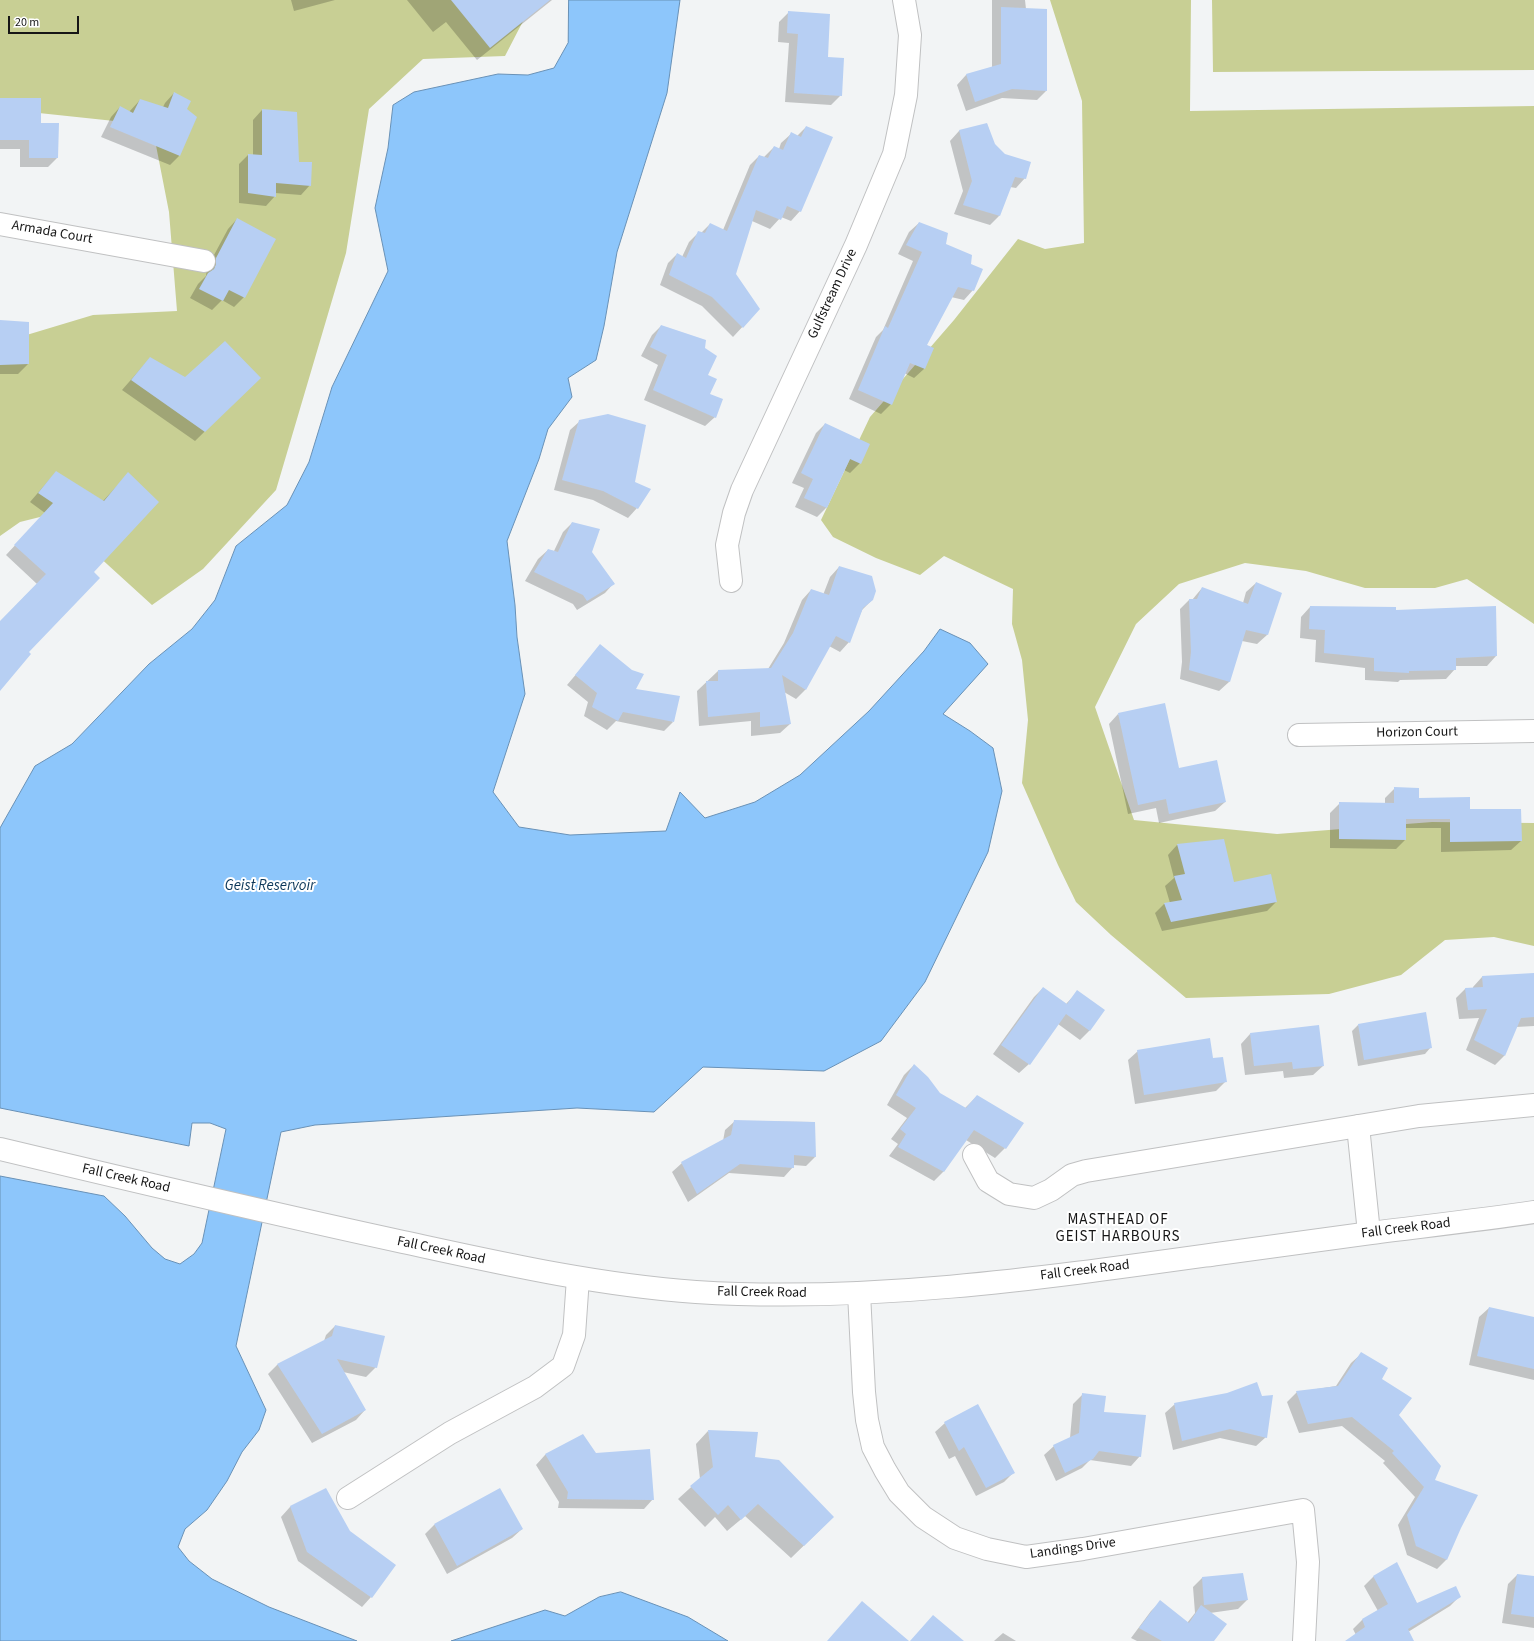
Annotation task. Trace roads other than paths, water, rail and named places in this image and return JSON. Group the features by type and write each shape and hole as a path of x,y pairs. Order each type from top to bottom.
{"street":[{"name":"Gulfstream Drive","path":"731,581 728,545 734,513 742,490 856,246 894,154 906,95 910,35 904,0"},
{"name":"Armada Court","path":"0,224 204,261"},
{"name":"Horizon Court","path":"1299,734 1534,731"},
{"path":"974,1155 988,1181 1009,1194 1034,1198 1052,1190 1072,1175 1103,1168 1419,1116 1534,1105"},
{"path":"1358,1126 1369,1233"},
{"name":"Fall Creek Road","path":"0,1149 296,1219 529,1270 653,1288 724,1293 858,1293 989,1283 1534,1212"},
{"path":"348,1498 450,1433 536,1388 563,1366 574,1335 578,1278"},
{"name":"Landings Drive","path":"858,1293 864,1392 867,1420 873,1447 885,1470 900,1493 923,1517 955,1538 987,1550 1026,1557 1083,1549 1303,1510 1308,1562 1304,1641"}],"water":[{"name":"Geist Reservoir","path":"569,0 680,0 667,93 617,252 604,326 596,360 568,378 572,397 548,429 539,459 507,541 515,605 517,637 525,694 493,792 519,827 570,835 666,831 680,792 705,818 755,802 800,775 869,711 924,651 940,629 970,643 988,664 943,714 993,748 1002,791 988,852 925,982 881,1041 824,1071 703,1067 654,1112 577,1108 315,1125 281,1132 236,1346 266,1410 259,1430 242,1452 227,1481 207,1510 185,1529 178,1547 189,1561 212,1579 269,1607 357,1641 0,1641 0,1176 104,1196 125,1216 152,1248 165,1259 180,1264 194,1254 202,1243 226,1129 210,1123 192,1123 189,1146 0,1108 0,828 35,766 72,744 149,664 192,629 215,600 236,546 287,505 309,462 332,387 388,271 375,208 388,148 393,105 414,92 498,74 528,75 554,68 568,43"},
{"path":"621,1592 688,1617 728,1641 451,1641 545,1610 565,1616 599,1597"}],"district":[{"name":"MASTHEAD OF GEIST HARBOURS","path":"1118,1230"}]}
